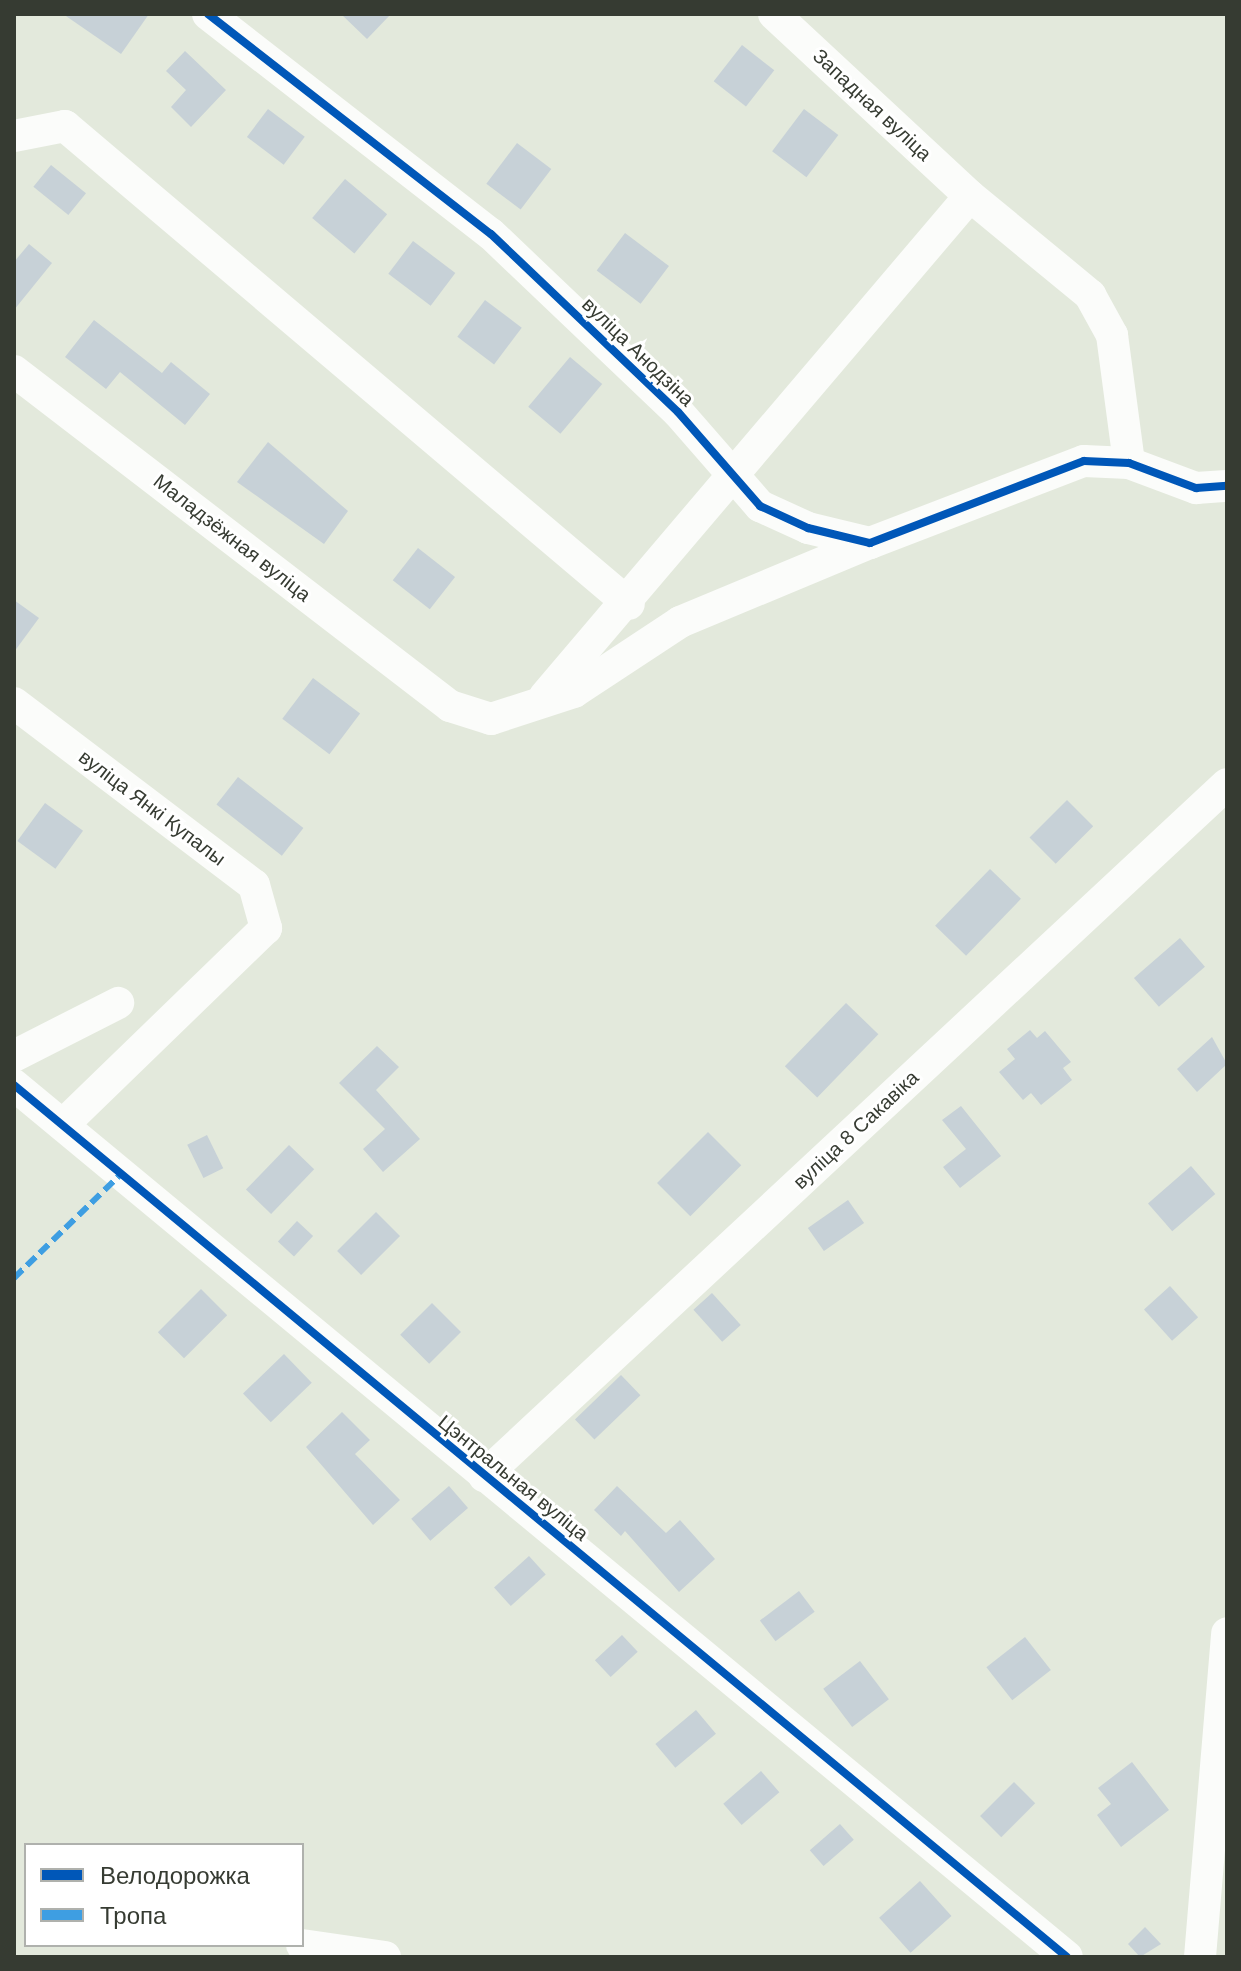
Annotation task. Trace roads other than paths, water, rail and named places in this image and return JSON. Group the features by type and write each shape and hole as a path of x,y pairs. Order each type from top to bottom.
{"street":[{"name":"вуліца Анодзіна","path":"208,14 491,234 678,412 734,480 772,512 870,543"},
{"name":"Западная вуліца","path":"774,14 970,196 1090,295 1112,335 1129,463"},
{"path":"14,136 65,126 629,604"},
{"path":"532,710 629,604 970,196"},
{"name":"Маладзёжная вуліца","path":"14,371 450,706 491,719 532,710 574,692 680,622 870,543"},
{"path":"870,543 1084,461 1129,463 1166,482 1227,486"},
{"name":"вуліца Янкі Купалы","path":"14,703 254,885 266,928 63,1125"},
{"name":"вуліца 8 Сакавіка","path":"484,1476 1227,784"},
{"path":"14,1056 118,1003"},
{"name":"Цэнтральная вуліца","path":"14,1085 1067,1957"},
{"path":"1200,1957 1227,1633"},
{"path":"304,1945 385,1957"}]}
